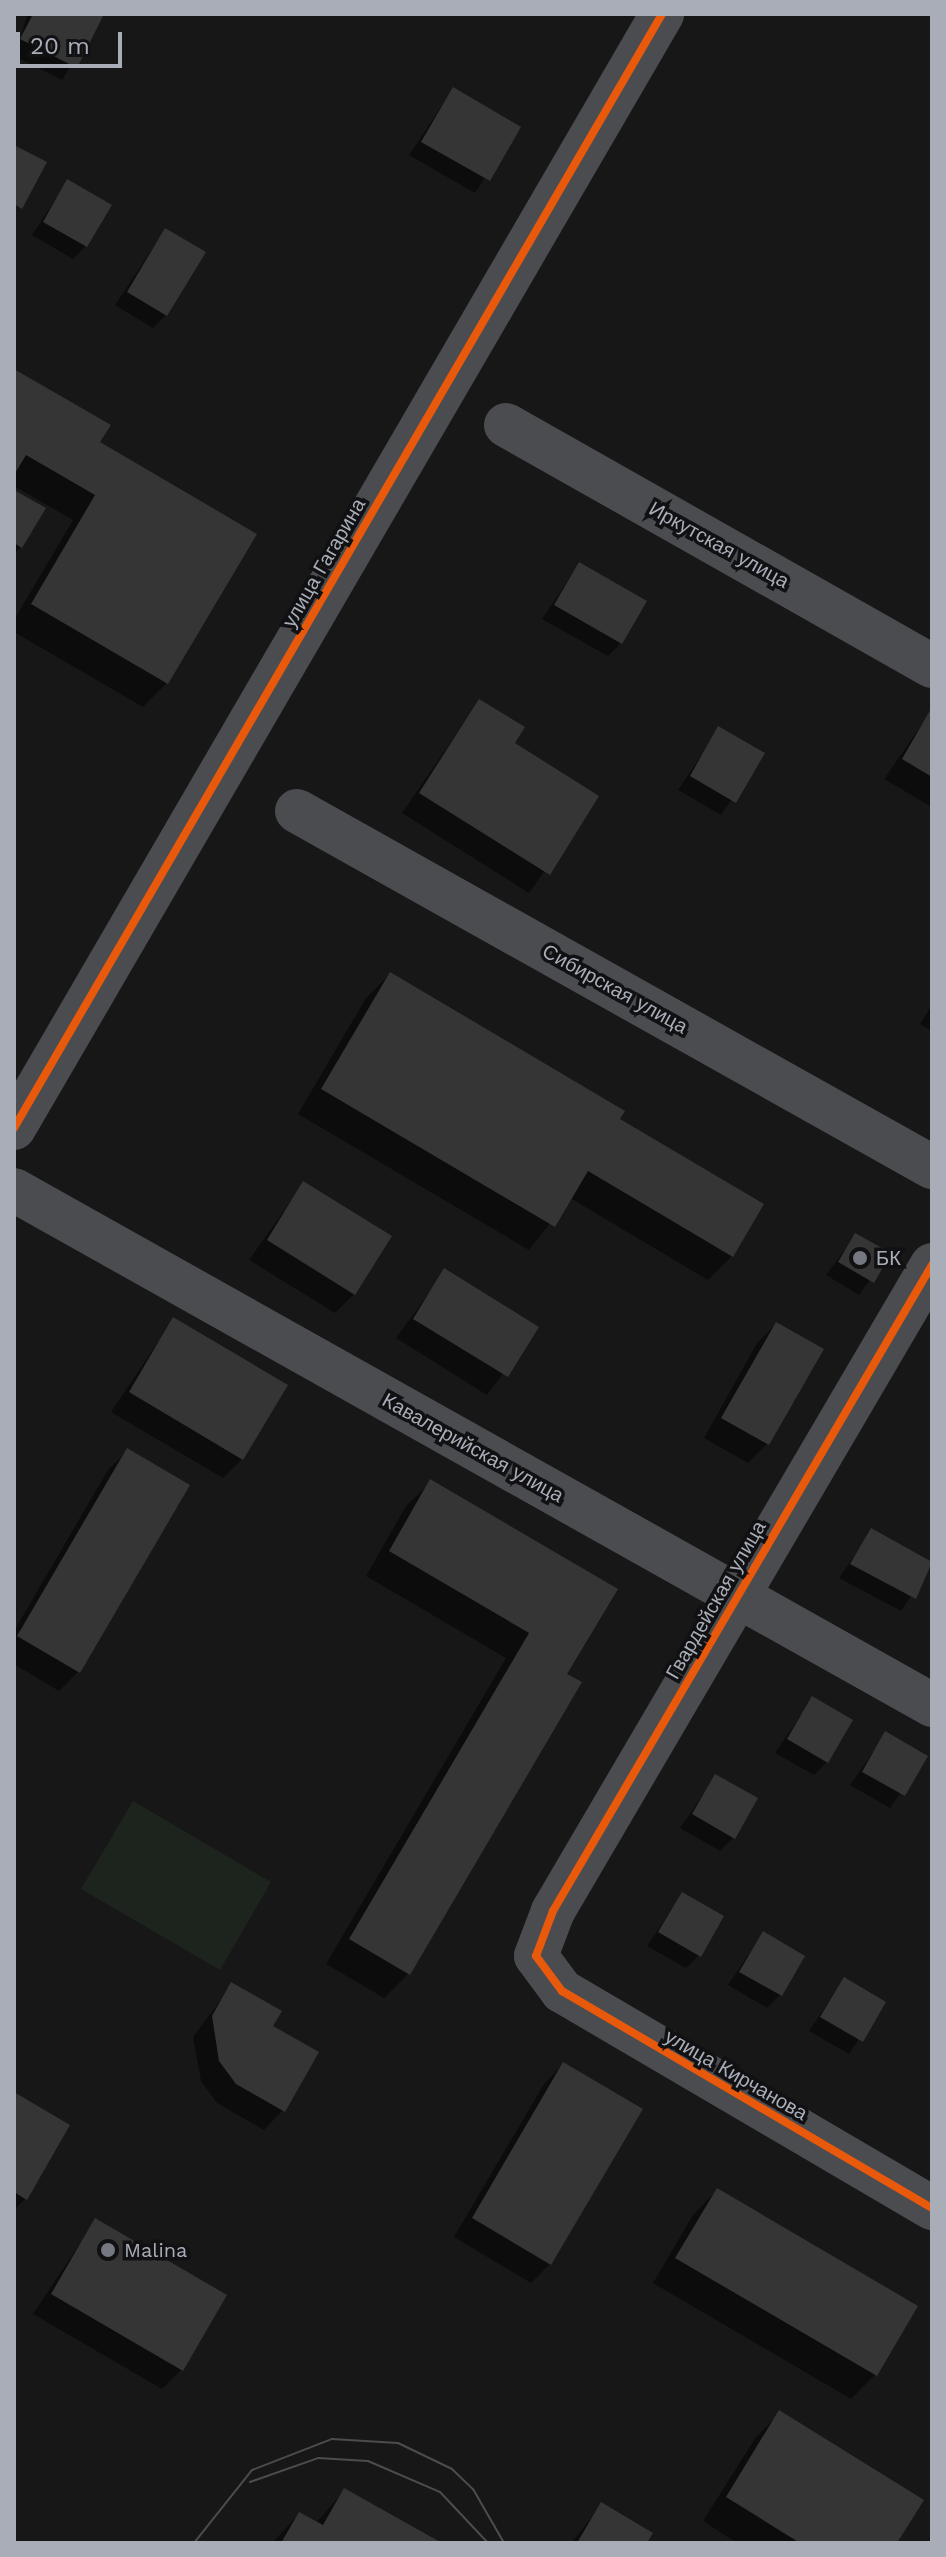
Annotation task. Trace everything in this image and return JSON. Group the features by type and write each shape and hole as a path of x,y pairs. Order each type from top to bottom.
{"street":[{"name":"улица Гагарина","path":"14,1128 662,14"},
{"name":"Иркутская улица","path":"506,425 932,666"},
{"name":"Сибирская улица","path":"297,811 932,1167"},
{"name":"Кавалерийская улица","path":"14,1190 932,1705"},
{"name":"Гвардейская улица","path":"536,1956 553,1911 932,1265"},
{"name":"улица Кирчанова","path":"536,1956 562,1991 932,2208"}],"shaded area":[{"path":"133,1801 271,1882 220,1970 81,1889"}],"building":[{"path":"33,14 104,14 77,68 20,39"},
{"path":"453,87 521,127 490,181 421,142"},
{"path":"14,145 47,162 22,209 14,204"},
{"path":"67,179 112,205 87,247 43,222"},
{"path":"165,228 206,252 167,316 127,292"},
{"path":"14,369 111,425 100,442 257,534 168,684 31,604 95,495 26,455 14,475"},
{"path":"14,490 46,508 22,548 14,543"},
{"path":"579,562 647,601 622,644 554,605"},
{"path":"479,699 525,727 515,743 599,796 550,875 419,793"},
{"path":"932,707 932,777 902,759"},
{"path":"718,726 765,753 736,803 690,776"},
{"path":"390,972 625,1111 620,1119 764,1204 733,1257 588,1171 555,1227 321,1089"},
{"path":"303,1181 392,1236 355,1295 267,1240"},
{"path":"855,1233 891,1253 874,1283 838,1262"},
{"path":"444,1268 539,1327 508,1377 413,1319"},
{"path":"173,1317 288,1385 243,1460 129,1392"},
{"path":"776,1322 824,1349 769,1445 721,1418"},
{"path":"127,1448 190,1485 80,1673 17,1636"},
{"path":"430,1479 618,1589 567,1674 582,1682 410,1975 349,1939 529,1633 389,1551"},
{"path":"871,1528 932,1562 916,1599 850,1564"},
{"path":"812,1696 853,1720 828,1763 787,1739"},
{"path":"885,1731 928,1756 905,1796 862,1772"},
{"path":"715,1774 758,1798 735,1839 692,1814"},
{"path":"682,1892 724,1916 701,1957 658,1932"},
{"path":"763,1931 805,1956 782,1996 739,1972"},
{"path":"844,1977 886,2002 863,2042 820,2017"},
{"path":"231,1982 282,2011 273,2026 319,2052 285,2112 236,2084 219,2061 212,2016"},
{"path":"563,2062 643,2109 551,2265 472,2218"},
{"path":"14,2092 70,2125 27,2200 14,2192"},
{"path":"717,2188 918,2306 877,2376 675,2258"},
{"path":"95,2218 227,2295 183,2371 51,2294"},
{"path":"779,2410 924,2500 897,2543 800,2543 726,2497"},
{"path":"344,2488 442,2543 281,2543 299,2512 323,2525"},
{"path":"601,2502 653,2533 647,2543 577,2543"}],"tram line":[{"path":"194,2543 252,2470 332,2439 398,2443 452,2469 473,2489 504,2543"},
{"path":"250,2482 318,2458 368,2461 440,2492 488,2543"}],"cycle path":[{"path":"14,1128 662,14"},
{"path":"932,1265 553,1911 536,1956 562,1991 932,2208"}],"place":[{"name":"БК","path":"860,1258"},
{"name":"Malina","path":"108,2250"}]}
